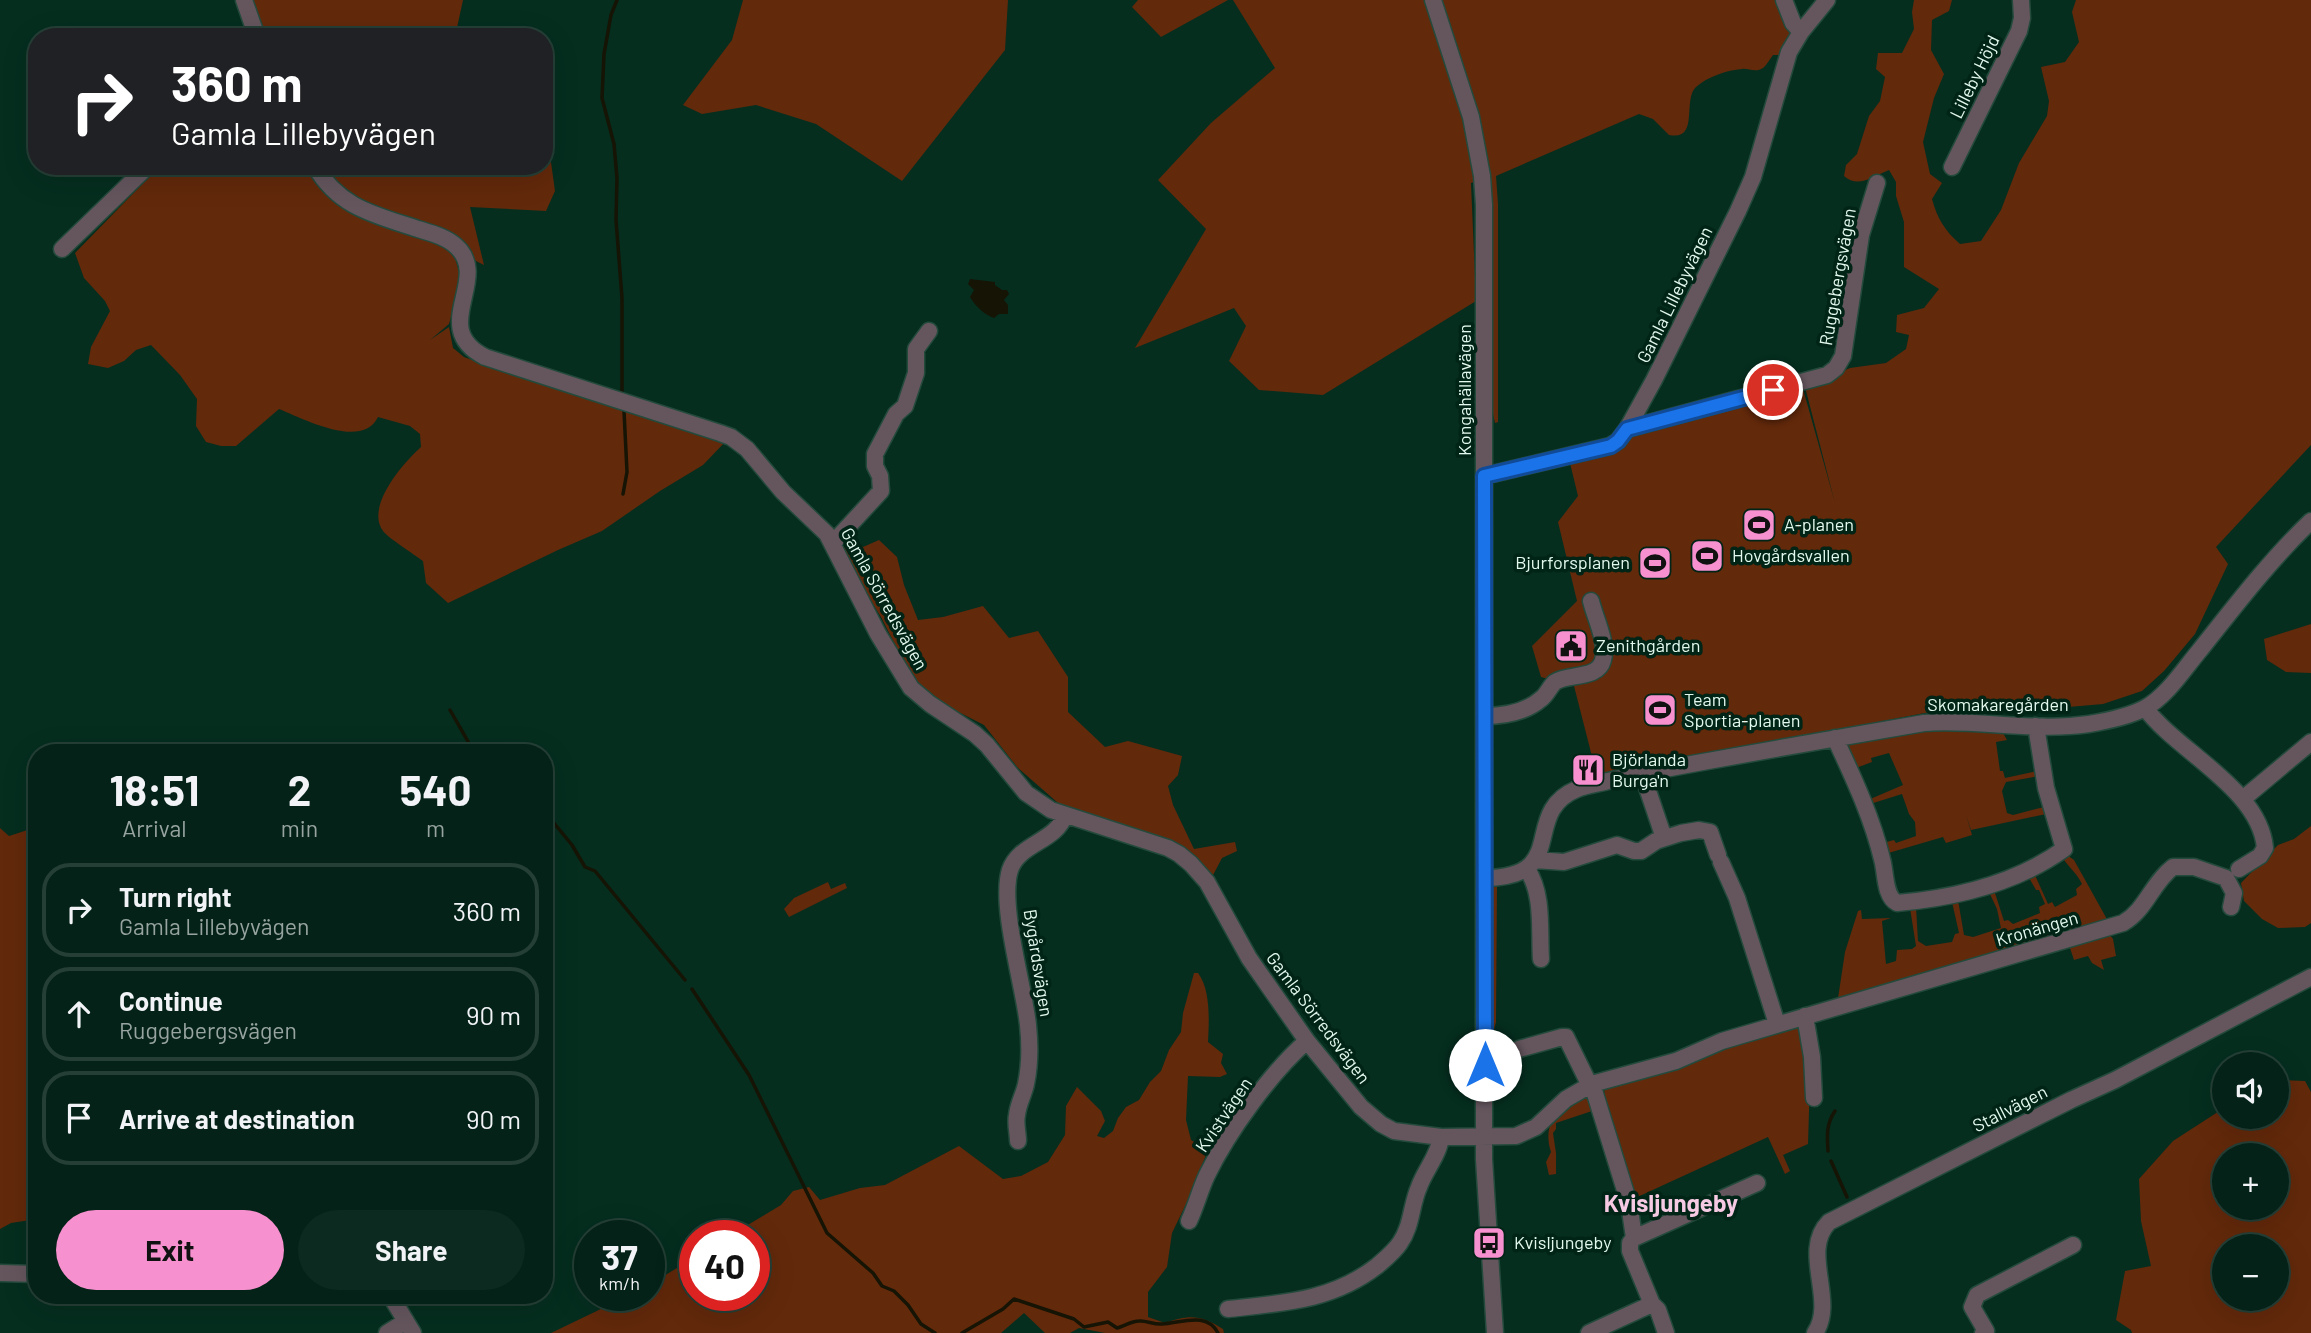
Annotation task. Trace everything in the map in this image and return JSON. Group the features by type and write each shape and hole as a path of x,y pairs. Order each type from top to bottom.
{"street":[{"path":"244,0 254,28"},
{"name":"Kongahällavägen","path":"1433,0 1471,117 1482,176 1485,259 1484,1138 1495,1333"},
{"path":"1784,0 1793,23 1801,32"},
{"name":"Gamla Lillebyvägen","path":"1484,476 1611,446 1627,429 1750,186 1768,130 1784,64 1801,32 1827,0"},
{"name":"Lilleby Höjd","path":"1952,167 2019,31 2022,18 2021,0"},
{"path":"62,250 139,175"},
{"name":"Gamla Sörredsvägen","path":"320,175 338,195 359,210 436,234 457,247 467,269 460,330 465,344 473,351 731,437 747,449 783,492 819,525 832,543 878,634 911,688 987,745 1026,793 1038,803 1065,815 1168,848 1179,853 1191,864 1206,882 1268,987 1307,1041 1361,1107 1381,1124 1405,1134 1441,1138 1484,1138"},
{"name":"Ruggebergsvägen","path":"1627,429 1817,378 1836,368 1843,356 1861,235 1877,183"},
{"path":"832,543 881,491 880,476 874,466 875,454 886,431 900,409 905,406 916,373 916,349 929,331"},
{"name":"Skomakaregården","path":"1531,864 1550,813 1560,798 1578,789 1642,773 1924,723 1951,721 2036,726 2085,724 2108,721 2145,708 2172,683 2311,521"},
{"path":"1484,716 1500,716 1530,706 1544,697 1553,683 1598,668 1603,662 1604,647 1591,601"},
{"path":"2145,708 2171,736 2244,798 2259,827 2265,848 2260,856 2239,869"},
{"path":"1835,738 1868,814 1881,855 1889,896 1897,903 1935,900 1978,890 2018,874 2064,849 2046,788 2036,726"},
{"path":"2244,798 2311,742"},
{"path":"1642,773 1664,838"},
{"name":"Bygårdsvägen","path":"1018,1141 1016,1118 1027,1083 1029,1042 1008,902 1010,870 1029,847 1059,827 1065,815"},
{"path":"1484,878 1511,877 1531,864 1564,862 1617,845 1641,851 1664,838 1707,830 1713,836 1719,859 1732,886 1777,1024"},
{"path":"1531,864 1538,897 1541,959"},
{"name":"Kronängen","path":"1484,1138 1527,1133 1566,1099 1591,1085 1676,1061 1722,1041 1777,1024 2123,923 2140,910 2157,884 2173,867 2194,867 2226,878 2234,893 2231,907"},
{"name":"Stallvägen","path":"1815,1333 1820,1325 1822,1308 1819,1241 1829,1222 2115,1080 2311,978"},
{"path":"1805,1016 1812,1057 1814,1098"},
{"path":"1519,1049 1566,1037 1591,1085 1629,1203 1634,1238"},
{"name":"Kvistvägen","path":"1189,1221 1206,1178 1227,1138 1287,1059 1307,1041"},
{"path":"1228,1309 1330,1293 1356,1280 1387,1257 1405,1235 1418,1187 1439,1148 1441,1138"},
{"path":"1666,1333 1658,1310 1652,1304 1629,1251 1630,1243 1634,1238 1756,1183"},
{"path":"1985,1332 1972,1307 1977,1295 2073,1245"},
{"path":"0,1273 28,1274"},
{"path":"387,1333 410,1327 396,1304"},
{"path":"1589,1333 1652,1304"}],"shaded area":[{"path":"252,0 463,0 457,28 262,28"},
{"path":"743,0 1008,0 1005,50 902,181 816,124 756,105 702,114 683,105 732,40"},
{"path":"1138,0 1228,0 1161,37 1132,7"},
{"path":"1233,0 1779,0 1792,32 1779,55 1773,55 1763,68 1724,72 1696,87 1690,101 1687,126 1684,132 1678,135 1669,135 1653,119 1639,114 1496,176 1498,422 1495,423 1491,404 1487,178 1471,183 1476,301 1323,395 1259,390 1229,361 1246,326 1234,308 1135,348 1206,229 1158,180 1211,123 1275,68"},
{"path":"1914,0 1952,0 1949,11 1932,20 1931,50 1944,74 1934,98 1923,142 1930,174 1942,183 1932,199 1934,206 1942,224 1960,244 1981,241 2001,210 2019,163 2047,116 2049,101 2041,67 2065,62 2079,42 2072,12 2076,0 2311,0 2311,445 2216,547 2228,564 2195,634 2164,671 2142,691 2103,704 2045,709 1961,706 1597,776 1574,686 1541,677 1532,646 1577,601 1558,522 1578,496 1570,463 1633,433 1803,389 1835,503 1805,387 1850,368 1886,363 1906,349 1909,335 1896,332 1897,315 1924,308 1939,289 1904,267 1904,222 1896,196 1896,182 1889,170 1860,181 1849,180 1844,176 1846,165 1857,154 1869,116 1880,101 1885,77 1876,69 1878,53 1902,53 1914,29"},
{"path":"151,175 553,175 555,191 546,211 470,207 484,265 468,257 456,261 461,280 449,324 430,340 449,327 453,348 464,357 726,441 703,465 602,531 448,603 426,583 423,561 386,534 379,521 382,498 396,474 421,447 420,434 410,426 378,417 370,427 346,432 317,425 279,409 236,446 206,442 196,426 197,399 180,375 151,345 136,350 124,361 108,368 88,364 91,347 110,311 105,301 84,278 75,253"},
{"path":"970,279 995,282 1002,290 1007,290 1009,294 1004,300 1008,305 1008,314 999,314 994,318 981,310 970,297 974,290 968,284"},
{"path":"851,536 863,547 879,540 897,557 904,585 918,620 943,617 983,606 1009,638 1038,631 1068,677 1068,712 1105,747 1128,741 1182,756 1178,775 1168,786 1173,805 1194,849 1235,842 1237,851 1222,858 1211,879 1184,847 1065,809 1018,768 984,725 937,701 913,680 881,617 840,551"},
{"path":"2311,624 2311,673 2286,672 2267,660 2264,639"},
{"path":"1931,728 2003,733 2007,740 1996,742 2000,771 2003,771 2005,778 2037,771 2039,776 2006,782 2002,791 2007,813 2013,815 2048,806 2051,813 1971,830 1966,815 1972,835 1946,843 1943,837 1885,854 1883,843 1894,840 1896,843 1916,836 1915,822 1902,794 1870,804 1868,800 1903,785 1889,753 1871,758 1872,762 1856,768 1846,746"},
{"path":"2311,826 2311,923 2305,927 2278,928 2262,919 2244,901 2241,883 2278,845 2294,839"},
{"path":"0,828 9,836 28,830 28,1220 11,1223 0,1229"},
{"path":"2067,855 2074,860 2108,921 1837,1005 1845,952 1858,911 1861,910 1862,919 1891,918 1882,921 1886,964 1896,961 1897,950 1912,949 1916,946 1910,908 1916,907 1918,941 1926,946 1952,942 1955,934 1959,933 1952,902 1958,900 1964,935 1973,937 2001,928 1997,909 1989,892 1994,890 2004,921 2008,920 2013,924 2040,913 2039,907 2045,904 2039,890 2036,890 2028,876 2034,873 2048,904 2052,902 2055,907 2077,895 2076,889 2082,884 2062,857"},
{"path":"828,882 831,889 845,883 847,888 789,917 784,909 794,898"},
{"path":"1497,885 1496,1022 1491,1042 1491,889"},
{"path":"2109,934 2113,939 2116,956 2101,960 2104,970 2092,963 2088,956 2074,960 2069,945"},
{"path":"1194,973 1198,973 1207,997 1208,1042 1223,1054 1221,1063 1227,1074 1220,1077 1188,1076 1186,1120 1191,1140 1208,1150 1172,1233 1167,1267 1148,1292 1148,1317 1165,1323 1195,1317 1223,1329 1224,1333 1105,1333 1079,1328 1070,1333 1045,1333 1024,1313 1001,1333 551,1333 597,1311 665,1311 665,1275 679,1267 679,1311 770,1311 770,1220 756,1220 781,1205 793,1191 809,1187 820,1200 860,1188 885,1185 959,1146 1003,1179 1021,1176 1048,1162 1065,1135 1066,1106 1077,1087 1101,1111 1105,1121 1097,1136 1104,1138 1113,1131 1126,1107 1139,1100 1150,1082 1161,1071 1169,1050 1181,1032 1183,1013"},
{"path":"1786,1025 1801,1029 1810,1078 1808,1144 1783,1155 1790,1171 1785,1174 1768,1137 1633,1199 1603,1105 1605,1086"},
{"path":"2289,1080 2305,1081 2311,1092 2311,1333 2132,1333 2116,1320 2125,1271 2151,1266 2141,1221 2139,1179 2173,1141 2212,1116 2212,1129 2289,1129"},
{"path":"1587,1093 1595,1110 1556,1123 1553,1133 1556,1174 1549,1175 1546,1162 1551,1152 1551,1123 1569,1103"}],"waterway":[{"path":"617,0 611,15 604,54 602,98 614,144 617,178 616,220 622,298 622,391"},
{"path":"623,494 627,472 624,411"},
{"path":"450,710 469,744"},
{"path":"553,822 572,845 585,867 595,871 685,980"},
{"path":"692,989 749,1075 827,1233 873,1273 882,1286 894,1291 921,1324 935,1333"},
{"path":"1828,1151 1827,1135 1835,1111"},
{"path":"1831,1161 1847,1197"},
{"path":"962,1333 1003,1309 1014,1299 1074,1319 1084,1327 1108,1322 1117,1328 1136,1321 1159,1324 1200,1320 1213,1326 1218,1333"}],"place":[{"name":"A-planen","path":"1759,525"},
{"name":"Hovgårdsvallen","path":"1707,556"},
{"name":"Bjurforsplanen","path":"1655,563"},
{"name":"Zenithgården","path":"1571,646"},
{"name":"Team Sportia-planen","path":"1660,710"},
{"name":"Björlanda Burga'n","path":"1588,770"},
{"name":"Kvisljungeby","path":"1489,1243"}],"district":[{"name":"Kvisljungeby","path":"1671,1204"}],"route":[{"path":"1485,1065 1484,476 1611,446 1627,429 1773,390"}]}
